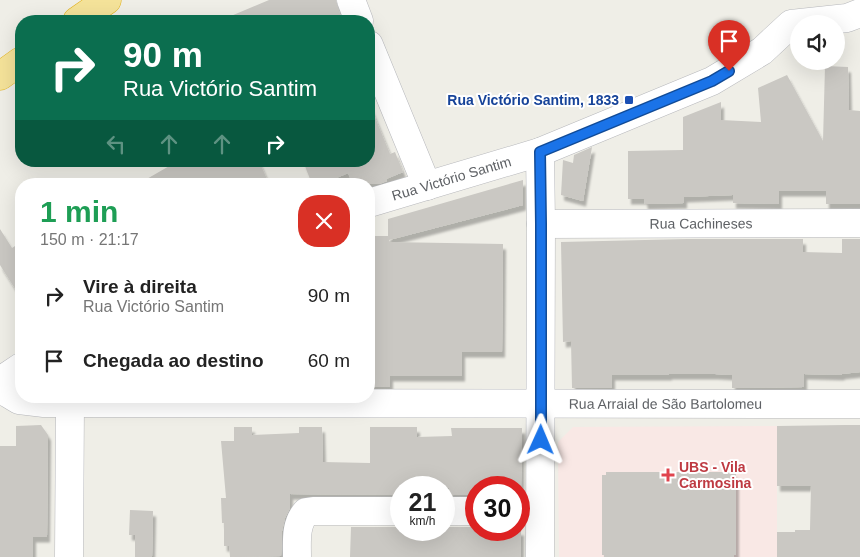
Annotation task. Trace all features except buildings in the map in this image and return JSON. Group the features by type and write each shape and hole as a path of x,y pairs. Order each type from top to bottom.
{"highway":[{"path":"86,15 107,0"},
{"path":"0,76 15,65"}],"street":[{"path":"351,0 357,15"},
{"name":"Rua Victório Santim","path":"375,200 540,152 712,81 762,51 797,12 856,19"},
{"path":"375,60 427,186"},
{"path":"530,503 541,404 540,152"},
{"name":"Rua Cachineses","path":"541,224 860,223"},
{"path":"0,381 15,371"},
{"name":"Rua Arraial de São Bartolomeu","path":"0,381 8,394 15,398"},
{"name":"Rua Arraial de São Bartolomeu","path":"44,403 860,404"},
{"path":"69,557 70,404"},
{"path":"297,557 298,527 301,517 306,512 390,511"},
{"path":"530,516 540,557"}],"shaded area":[{"name":"UBS - Vila Carmosina","path":"777,426 777,557 559,557 558,442 573,427"}],"place":[{"name":"Rua Victório Santim, 1833","path":"629,100"},
{"name":"UBS - Vila Carmosina","path":"668,475"}],"route":[{"path":"541,440 540,152 712,81 729,71"}]}
